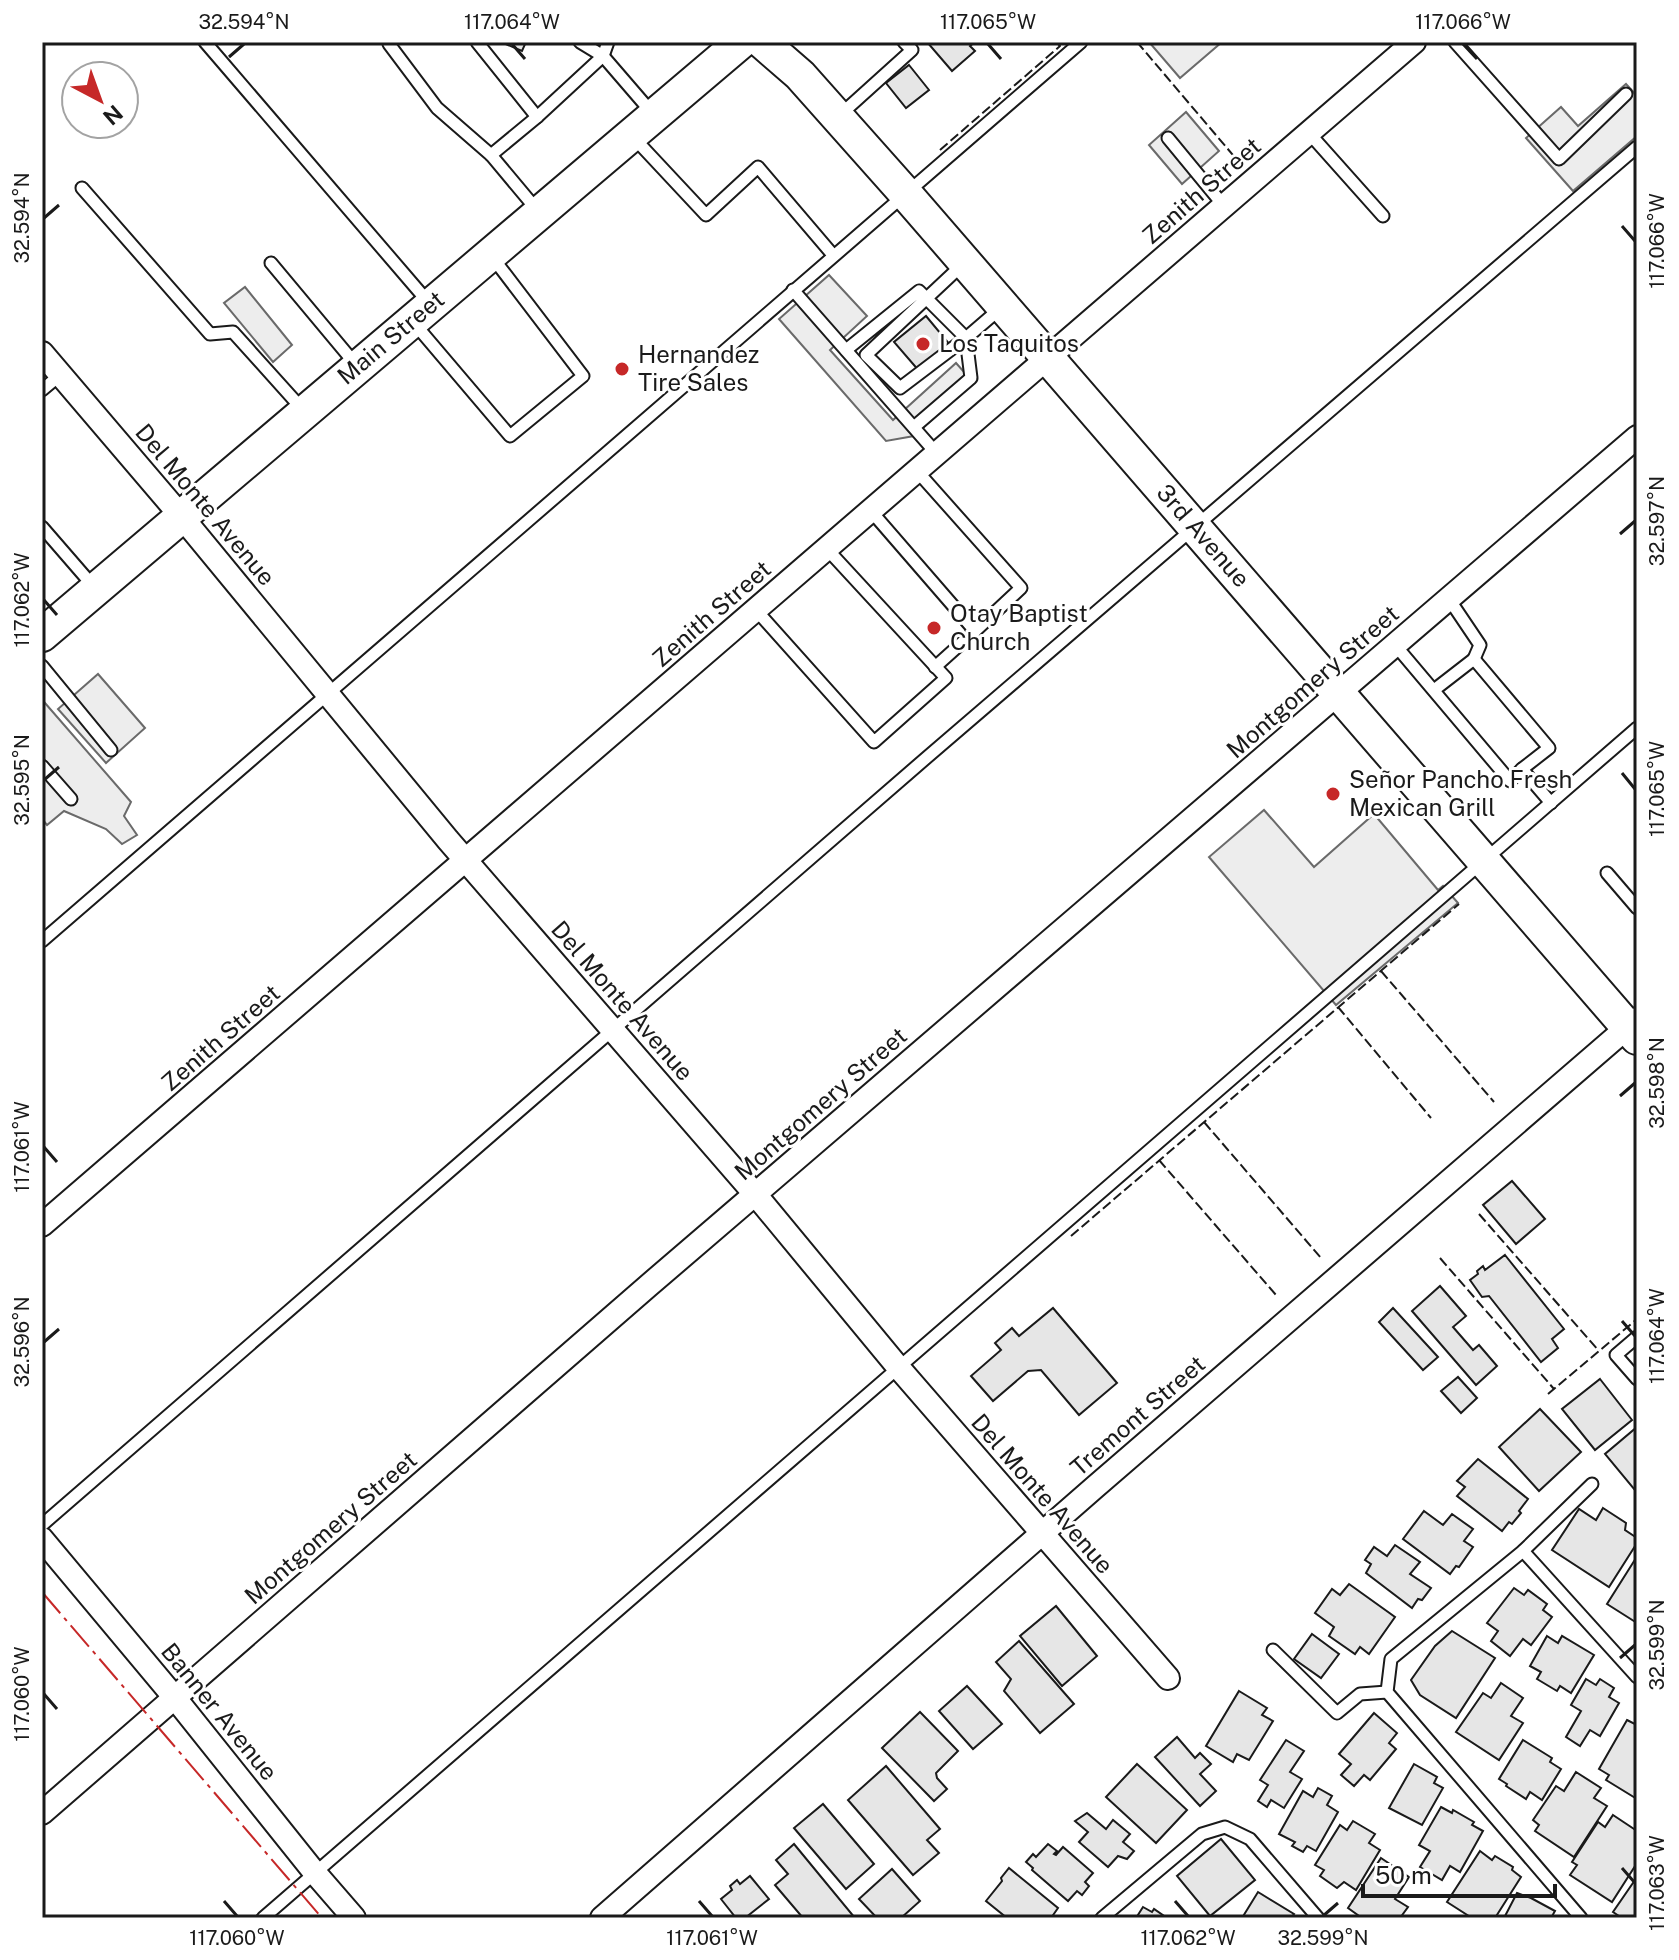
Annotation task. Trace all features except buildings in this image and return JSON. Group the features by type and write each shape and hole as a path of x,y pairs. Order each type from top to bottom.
{"main road":[{"name":"Main Street","path":"42,635 741,42"},
{"name":"3rd Avenue","path":"762,42 800,75 905,193 1484,861 1634,1028"}],"street":[{"name":"Zenith Street","path":"42,1225 1414,42"},
{"name":"Del Monte Avenue","path":"42,353 467,861 1168,1678"},
{"name":"Montgomery Street","path":"42,1813 755,1194 1637,437"},
{"name":"Tremont Street","path":"602,1918 1042,1533 1634,1028"},
{"name":"Banner Avenue","path":"42,1539 354,1918"}],"lane":[{"path":"205,42 421,313 510,436 583,376 491,254"},
{"path":"391,42 389,44 437,108 491,155 539,213"},
{"path":"477,42 537,117"},
{"path":"580,42 603,56 643,125 706,215 758,167 833,255"},
{"path":"491,155 603,56 608,42"},
{"path":"837,117 912,50 904,42"},
{"path":"42,941 1081,42"},
{"path":"1455,42 1559,159 1626,94"},
{"path":"1309,133 1383,216"},
{"path":"1168,138 1224,206"},
{"path":"42,1525 612,1028 1637,147"},
{"path":"82,188 210,334 233,332 304,412"},
{"path":"965,262 866,355 900,388 1003,306"},
{"path":"271,263 357,367"},
{"path":"793,290 937,454"},
{"path":"846,350 919,291 966,338 971,378 914,427"},
{"path":"42,390 60,375"},
{"path":"917,471 1021,588 935,667"},
{"path":"871,511 975,631"},
{"path":"42,527 96,589"},
{"path":"756,610 874,742 946,678 827,549"},
{"path":"1434,690 1474,659 1480,645 1449,599"},
{"path":"1396,646 1510,781 1549,748 1474,659"},
{"path":"42,666 111,750"},
{"path":"263,1918 1637,728"},
{"path":"42,766 71,799"},
{"path":"1522,769 1551,803"},
{"path":"1607,873 1637,908"},
{"path":"1637,1337 1616,1355 1637,1379"},
{"path":"1581,1918 1387,1692 1391,1659 1523,1551 1592,1484"},
{"path":"1523,1551 1637,1677"},
{"path":"1273,1650 1337,1713 1360,1694 1387,1692"},
{"path":"1102,1918 1202,1834 1225,1827 1250,1839 1318,1918"}],"shaded area":[{"path":"1149,42 1222,42 1180,78"},
{"path":"1626,84 1637,96 1637,136 1573,191 1526,138 1561,107 1578,126"},
{"path":"1186,112 1219,151 1182,184 1149,145"},
{"path":"829,275 867,316 830,350 893,420 956,363 973,382 914,436 886,441 779,319"},
{"path":"245,287 292,345 273,362 224,303"},
{"path":"98,674 145,728 106,763 58,709"},
{"path":"45,703 131,802 124,816 137,835 122,844 106,829 64,811 47,825 42,819 42,706"},
{"path":"1264,810 1314,867 1374,814 1438,890 1443,886 1458,903 1336,1005 1209,857"}],"fence":[{"path":"940,150 1060,46 1056,42"},
{"path":"1137,42 1238,161"},
{"path":"1071,1236 1459,904"},
{"path":"1381,971 1494,1102"},
{"path":"1338,1007 1431,1118"},
{"path":"1204,1122 1321,1258"},
{"path":"1159,1160 1276,1295"},
{"path":"1479,1214 1599,1351"},
{"path":"1440,1258 1554,1389"},
{"path":"1548,1394 1637,1319"}],"power":[{"path":"42,1592 322,1918"}],"place":[{"name":"Los Taquitos","path":"923,344"},
{"name":"Hernandez Tire Sales","path":"622,369"},
{"name":"Otay Baptist Church","path":"934,628"},
{"name":"Señor Pancho Fresh Mexican Grill","path":"1333,794"}]}
